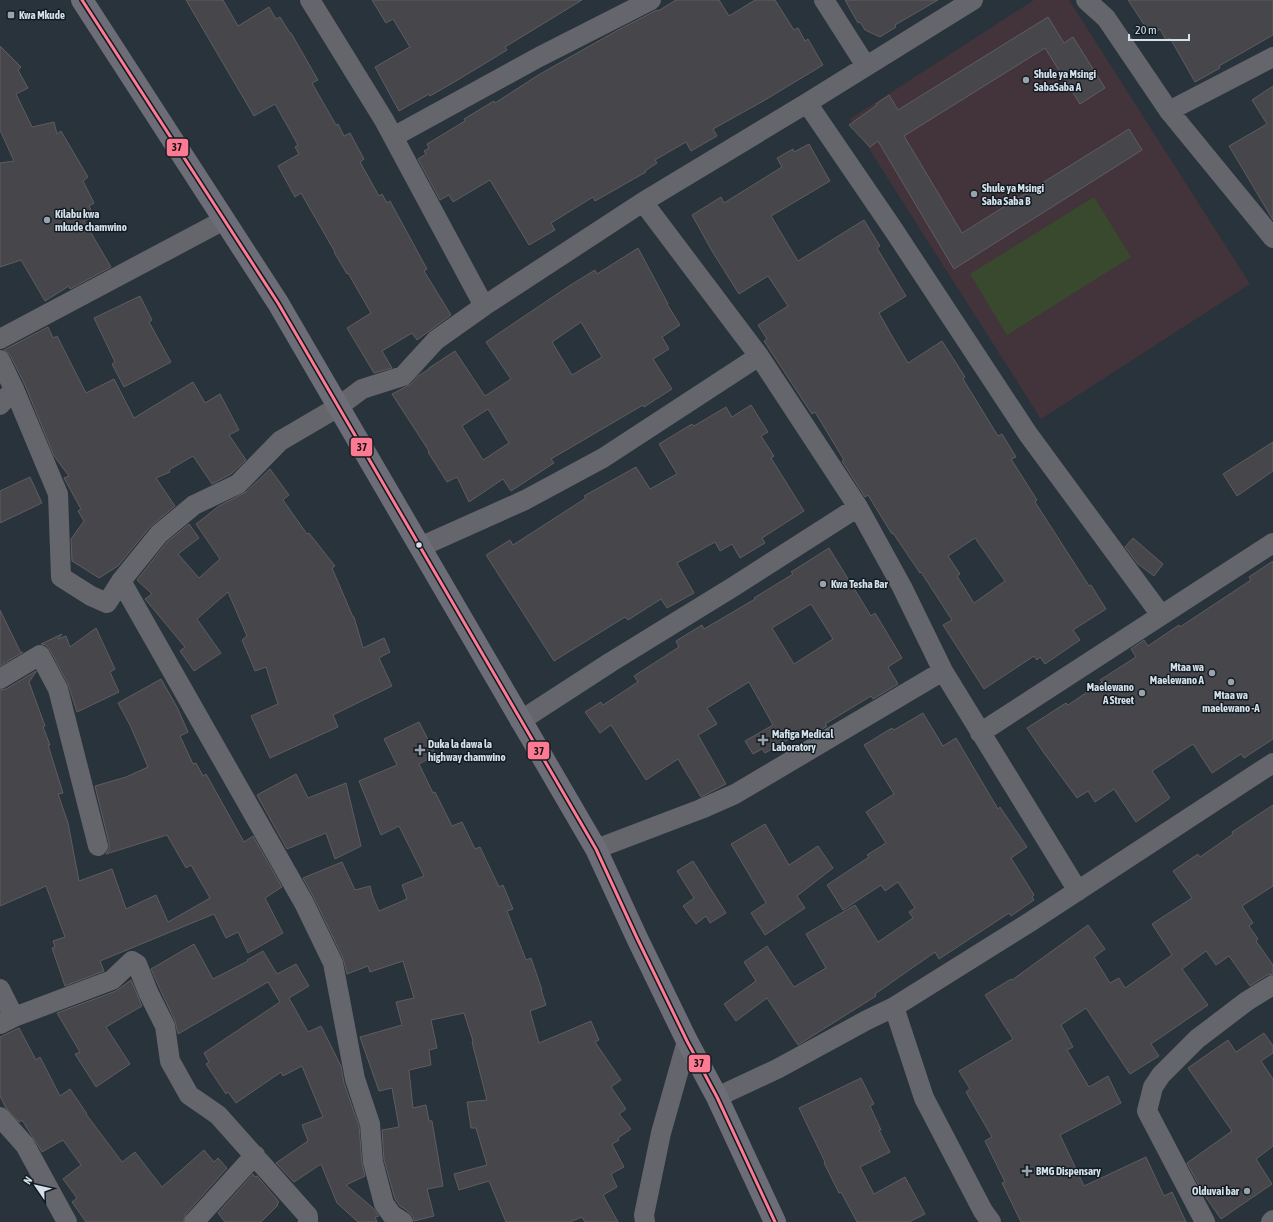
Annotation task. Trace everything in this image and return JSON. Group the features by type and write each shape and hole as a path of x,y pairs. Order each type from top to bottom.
{"highway":[{"path":"82,0 278,303 520,721 596,849 637,938 688,1041 718,1097 775,1222"}],"street":[{"path":"310,0 393,137 484,306"},
{"path":"393,137 538,57 651,0"},
{"path":"824,0 866,66"},
{"path":"0,360 14,389 58,494 61,577 91,596 107,603 121,581 159,534 194,505 238,484 280,441 338,407 362,389 403,376 436,340 484,306 643,202 973,0"},
{"path":"1086,0 1106,18 1169,111 1273,238"},
{"path":"1169,111 1273,57"},
{"path":"807,103 893,229 1028,434 1161,615"},
{"path":"643,202 759,356 858,507 902,587 943,671 1078,891"},
{"path":"0,339 224,220"},
{"path":"420,547 524,500 603,458 759,356"},
{"path":"0,405 14,389"},
{"path":"520,721 858,507"},
{"path":"980,733 1273,543"},
{"path":"121,581 304,903 333,963 355,1079 370,1124 374,1162 384,1204 392,1215 403,1222"},
{"path":"0,679 40,655 58,689 98,846"},
{"path":"596,849 701,809 735,794 778,767 943,671"},
{"path":"718,1097 894,1007 1030,922 1273,763"},
{"path":"0,989 7,1021 112,980 132,960 140,969 148,992 165,1026 170,1061 189,1095 218,1115 308,1216 308,1222"},
{"path":"1205,1222 1147,1111 1153,1087 1161,1075 1197,1039 1247,1001 1273,985"},
{"path":"894,1007 924,1098 983,1211 991,1222"},
{"path":"645,1222 644,1215 661,1133 688,1041"},
{"path":"2,1122 25,1145 67,1222"},
{"path":"194,1222 255,1155"}],"shaded area":[{"path":"1034,0 1069,0 1250,284 1041,419 850,119"}],"green space":[{"path":"1094,197 1131,257 1007,335 970,274"}],"building":[{"path":"186,0 223,0 238,26 269,7 276,19 280,17 318,80 312,83 336,125 338,124 344,136 350,133 364,159 360,162 379,196 382,194 387,203 390,201 427,269 424,271 451,315 417,340 412,333 382,351 392,368 374,373 347,328 371,313 334,252 301,193 295,197 278,166 299,154 295,147 298,145 275,104 254,116"},
{"path":"372,0 582,0 505,47 507,50 456,81 399,111 375,67 410,47 393,19 386,23"},
{"path":"676,0 719,0 729,16 755,0 775,0 794,30 798,28 805,41 808,39 823,65 713,129 717,136 691,151 686,142 655,160 657,163 645,171 646,172 595,201 593,197 551,223 555,230 529,245 490,180 453,202 449,195 440,200 418,159 426,154 424,151 429,148 427,144 465,121 464,119 494,101 495,103 540,74 618,30 657,10 658,11"},
{"path":"845,0 938,0 895,25 896,27 880,37 865,30 860,22 858,23"},
{"path":"1128,0 1273,0 1273,35 1219,66 1220,68 1195,82 1170,38 1166,40 1160,29 1151,35"},
{"path":"1048,17 1064,43 1073,37 1105,88 1080,104 1045,48 904,136 962,233 1129,129 1142,150 954,269 878,141 870,147 849,125 889,95 898,110"},
{"path":"0,46 21,67 18,70 28,88 16,94 32,127 54,122 57,134 61,131 88,177 83,181 94,203 89,206 94,216 84,221 111,267 70,289 69,286 45,301 21,260 0,267 0,163 14,161 0,130"},
{"path":"1273,86 1273,220 1229,146 1267,124 1252,100"},
{"path":"809,144 830,181 771,216 798,261 864,220 880,246 877,248 906,296 879,313 908,363 942,341 965,377 963,379 998,436 1002,434 1016,457 1011,459 1037,500 1035,502 1089,586 1091,585 1106,609 1073,630 1080,640 1045,664 1040,657 1037,660 1034,656 984,689 943,625 952,620 921,572 920,573 893,533 892,534 868,495 865,497 842,461 844,460 815,412 812,414 764,341 767,339 758,325 788,306 768,276 739,294 712,251 692,215 721,197 724,203 782,167 777,158 793,149 794,152","holes":["975,538 1005,581 974,603 957,576 960,574 948,556"]},
{"path":"638,248 667,304 680,325 662,337 669,349 653,359 672,389 644,407 643,405 551,459 554,463 511,491 503,479 469,502 457,477 447,482 392,394 411,384 418,376 455,351 485,396 511,379 486,342 595,270 597,274","holes":["581,322 602,357 572,375 552,342","488,409 509,443 483,460 462,426"]},
{"path":"140,296 152,320 149,322 171,362 124,387 112,364 115,362 94,318"},
{"path":"48,327 53,338 57,336 86,393 114,379 134,418 193,382 205,403 220,394 239,430 229,435 246,460 231,474 212,484 193,456 169,470 170,472 156,478 175,506 150,527 118,566 99,578 72,561 71,539 84,521 78,511 81,509 64,478 69,476 54,456 25,385 10,355 4,350"},
{"path":"751,405 768,432 761,436 774,456 771,458 804,511 762,538 765,543 740,558 732,544 720,551 715,542 677,563 694,593 667,608 661,599 628,620 625,617 554,661 486,555 510,540 513,545 586,498 584,496 636,467 650,489 677,474 659,444 692,424 694,426 726,407 732,417"},
{"path":"1273,442 1273,471 1237,496 1223,474"},
{"path":"270,469 289,495 283,500 307,534 309,533 335,566 332,568 354,617 363,648 384,638 390,652 379,658 392,686 333,715 338,727 270,758 251,716 278,704 266,667 255,671 242,640 247,636 228,592 197,619 221,653 194,671 180,651 185,647 145,599 152,594 137,580 167,542 189,524 199,538 178,554 199,578 220,559 196,524 219,506 246,492"},
{"path":"30,477 42,503 0,523 0,491"},
{"path":"1133,538 1163,564 1154,576 1138,564 1125,547"},
{"path":"829,548 871,616 875,613 902,658 888,667 898,684 873,699 871,696 825,724 827,726 807,738 803,731 765,753 762,749 753,754 745,741 773,725 749,682 707,708 717,724 698,735 726,784 701,797 678,759 646,780 611,725 600,733 585,712 601,702 603,705 638,682 634,676 679,647 676,641 702,625 704,629 755,599 754,598 793,574 791,572","holes":["811,604 833,639 794,664 772,628"]},
{"path":"1273,561 1273,739 1244,758 1241,754 1212,773 1193,744 1152,771 1170,798 1136,822 1114,789 1095,802 1088,791 1077,798 1027,728 1066,703 1068,705 1102,682 1100,680 1136,657 1131,649 1144,640 1148,646 1179,625 1180,627 1251,580 1249,577"},
{"path":"0,610 21,653 23,652 0,666"},
{"path":"96,628 115,669 110,672 119,692 77,712 68,684 50,650 46,645 41,644 62,634 58,639 66,636 70,647"},
{"path":"36,671 29,682 45,726 43,727 50,745 48,745 63,793 58,794 68,823 79,881 112,869 126,909 156,895 168,922 210,898 191,865 186,868 167,835 106,854 109,849 109,843 95,786 126,777 148,767 130,725 118,703 161,679 177,707 188,732 180,736 193,764 196,763 203,776 206,774 244,842 253,836 282,887 265,898 283,933 248,953 238,932 226,938 214,914 100,961 104,971 65,986 52,948 55,947 53,941 65,937 46,886 0,906 0,690 6,689"},
{"path":"923,713 943,746 956,738 998,809 1000,807 1027,847 1011,858 1034,895 1032,897 1034,900 1011,916 1009,913 939,959 935,952 875,994 876,996 798,1045 767,998 736,1021 724,1004 756,981 744,962 767,946 794,987 826,968 806,934 855,905 878,942 913,918 909,912 915,908 898,882 885,891 881,885 843,910 827,885 869,857 867,855 886,843 866,812 894,794 864,745 892,728 894,730"},
{"path":"419,722 436,755 419,764 433,793 435,792 452,826 462,822 475,849 480,847 499,887 503,885 513,909 507,911 526,960 531,958 546,1005 530,1011 539,1043 591,1021 599,1040 595,1042 621,1080 611,1087 626,1109 619,1114 631,1129 612,1144 624,1167 611,1174 617,1187 603,1195 618,1222 585,1222 582,1217 570,1222 506,1222 489,1181 459,1190 454,1174 487,1165 476,1128 471,1128 467,1102 487,1100 472,1042 473,1041 464,1013 431,1020 437,1048 429,1050 431,1065 409,1070 413,1108 426,1105 429,1121 432,1121 443,1186 427,1189 434,1216 414,1221 413,1216 400,1206 395,1199 384,1160 382,1130 399,1127 392,1088 379,1091 360,1037 402,1025 396,1002 414,998 403,961 370,972 368,966 347,974 343,958 303,878 342,862 355,890 370,886 379,911 407,899 402,885 424,876 399,826 381,835 359,781 397,765 384,739"},
{"path":"296,774 308,798 346,783 361,846 335,859 326,833 287,849 257,795"},
{"path":"1273,805 1273,886 1242,906 1253,923 1249,926 1258,939 1256,941 1273,965 1273,974 1267,975 1250,986 1229,956 1216,965 1206,951 1182,969 1208,1005 1151,1044 1159,1056 1130,1074 1086,1008 1061,1025 1073,1047 1067,1050 1089,1087 1108,1076 1121,1103 1060,1135 1084,1186 1146,1157 1164,1196 1172,1192 1186,1222 1021,1222 1002,1183 1005,1182 985,1141 992,1137 966,1092 970,1089 959,1071 1013,1039 985,995 1011,979 1012,980 1088,925 1105,949 1094,957 1110,983 1119,978 1125,988 1172,955 1152,924 1192,898 1173,871 1198,854 1200,857 1233,834 1232,832"},
{"path":"765,824 789,865 818,846 833,868 797,896 805,908 765,935 751,913 766,903 731,844"},
{"path":"693,861 726,913 710,923 706,916 696,924 683,906 694,898 677,871"},
{"path":"194,944 213,979 248,961 247,960 263,951 277,974 296,964 309,986 289,998 308,1032 321,1026 341,1066 344,1083 359,1126 362,1163 365,1176 346,1185 373,1208 379,1216 375,1217 377,1222 358,1222 337,1203 321,1164 294,1182 276,1163 308,1141 302,1125 323,1117 302,1066 283,1076 281,1072 236,1103 228,1092 226,1094 206,1064 209,1062 204,1053 280,1002 268,982 178,1034 175,1021 151,969"},
{"path":"131,980 142,1006 106,1027 130,1064 96,1087 75,1054 80,1052 57,1013 116,991"},
{"path":"19,1028 36,1060 40,1057 60,1096 70,1089 86,1114 122,1162 135,1152 162,1187 204,1150 214,1162 218,1158 227,1168 186,1214 183,1222 86,1222 72,1202 77,1198 63,1179 81,1165 63,1140 42,1152 22,1120 19,1122 6,1108 0,1096 0,1037"},
{"path":"1264,1033 1273,1046 1273,1053 1261,1061 1273,1079 1273,1146 1256,1159 1272,1184 1221,1219 1203,1193 1187,1163 1232,1131 1188,1068 1228,1040 1236,1052"},
{"path":"861,1078 874,1104 870,1106 881,1130 879,1130 890,1152 860,1167 874,1194 905,1177 925,1214 909,1222 857,1222 841,1192 839,1193 799,1108"},
{"path":"253,1174 255,1177 257,1176 279,1202 277,1204 278,1205 261,1222 225,1222 218,1213"}],"transit line":[{"name":"37","path":"82,0 278,303 596,849 687,1041 717,1097 775,1222"}],"place":[{"name":"Kwa Mkude","path":"11,15"},
{"name":"Shule ya Msingi SabaSaba A","path":"1026,80"},
{"name":"Shule ya Msingi Saba Saba B","path":"974,194"},
{"name":"Kilabu kwa mkude chamwino","path":"47,220"},
{"name":"Kwa Tesha Bar","path":"823,584"},
{"name":"Mtaa wa Maelewano A","path":"1212,673"},
{"name":"Mtaa wa maelewano -A","path":"1231,682"},
{"name":"Maelewano A Street","path":"1142,693"},
{"name":"Mafiga Medical Laboratory","path":"763,740"},
{"name":"Duka la dawa la highway chamwino","path":"420,750"},
{"name":"BMG Dispensary","path":"1027,1171"},
{"name":"Olduvai bar","path":"1247,1191"}]}
